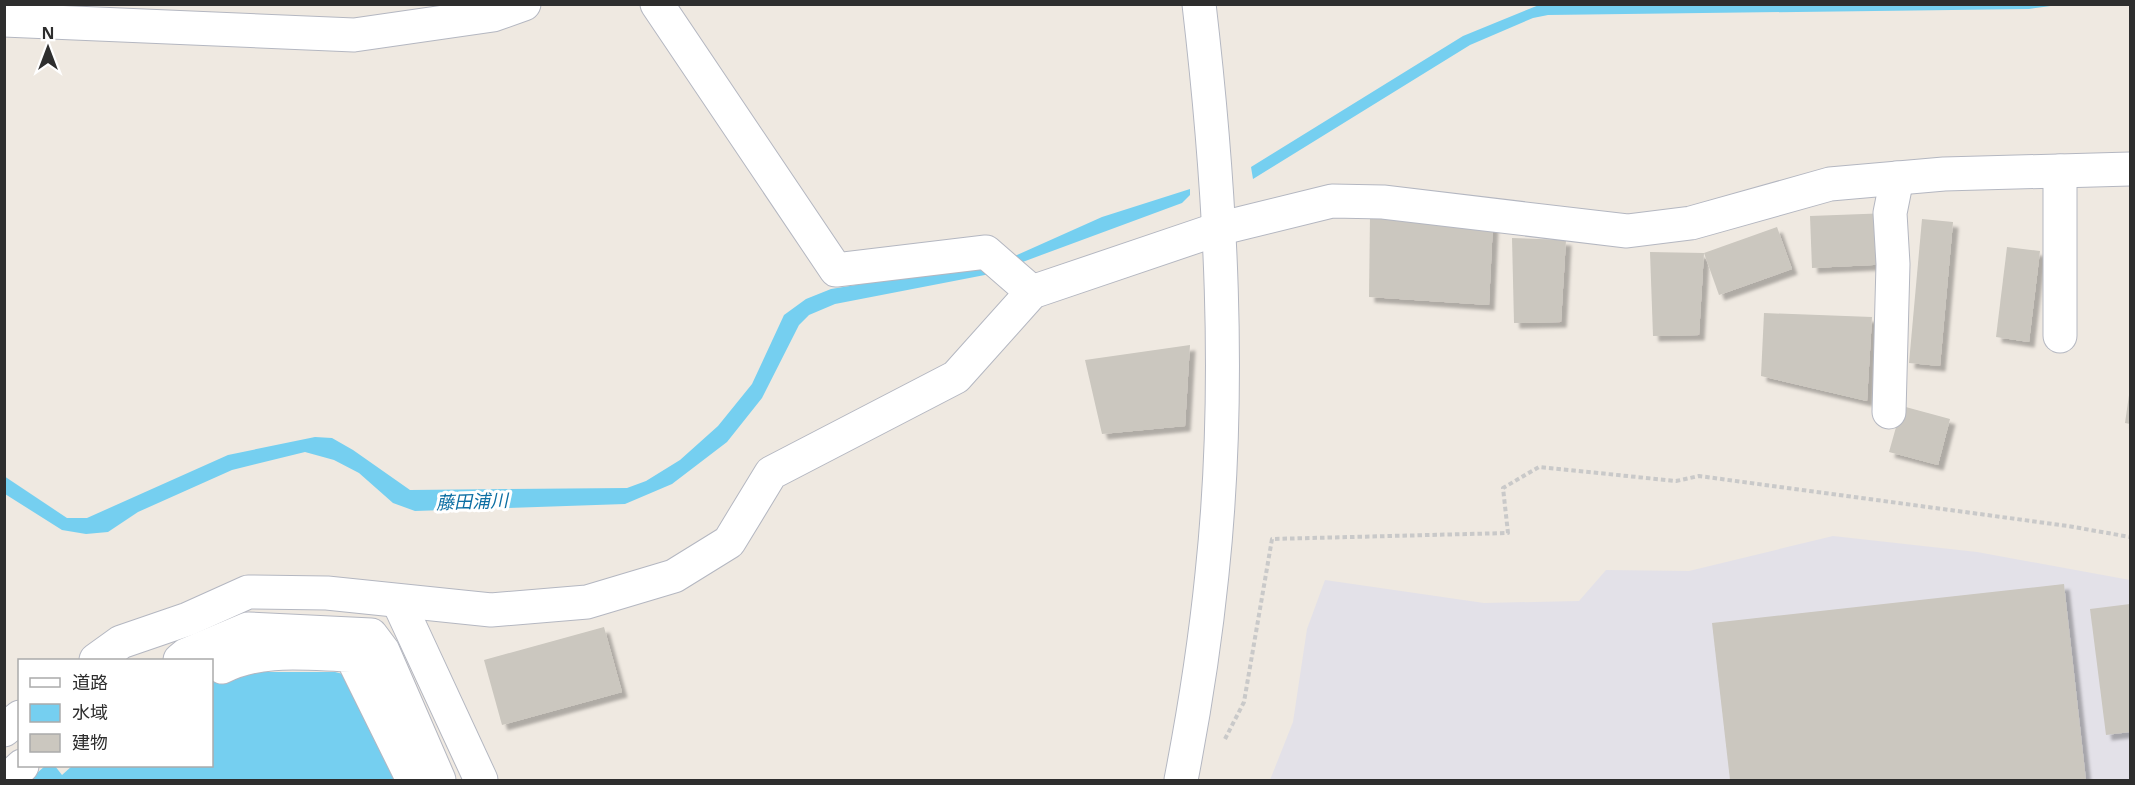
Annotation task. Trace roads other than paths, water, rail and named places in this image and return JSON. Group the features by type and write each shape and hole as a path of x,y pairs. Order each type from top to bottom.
{"street":[{"path":"4,20 354,35 493,15 524,4"},
{"path":"657,4 836,270 986,252 1023,284"},
{"path":"1181,780 1212,574 1222,398 1218,229 1199,4"},
{"path":"97,659 122,642 188,619 248,592 327,593 491,610 587,602 674,576 729,542 771,473 956,377 1023,284 1218,229 1332,201 1383,202 1627,231 1690,223 1830,184 1897,178 2130,170"},
{"path":"2060,171 2060,336"},
{"path":"1889,412 1893,264 1890,213 1897,178"},
{"path":"398,601 481,780"},
{"path":"181,659 248,629 371,635 383,651 439,780"},
{"path":"222,667 241,658 267,653 351,655 413,780"},
{"path":"4,730 18,719"},
{"path":"7,780 20,767"}],"water":[{"path":"1539,5 2058,5 2029,9 1548,15 1533,18 1470,45 1253,179 1251,167 1463,36"},
{"name":"藤田浦川","path":"1190,189 1190,195 1182,203 990,274 835,304 809,315 799,325 762,398 727,442 672,484 625,504 415,511 393,503 359,473 334,460 305,452 232,470 138,512 108,532 86,534 62,530 5,494 4,476 67,518 87,518 228,455 315,437 332,438 410,490 627,488 646,481 680,460 718,426 752,384 784,315 806,299 831,289 985,264 1017,255 1102,217"},
{"path":"213,662 224,684 248,672 335,672 347,675 397,780 29,780 44,767 56,767 62,775 71,767 213,767"}]}
